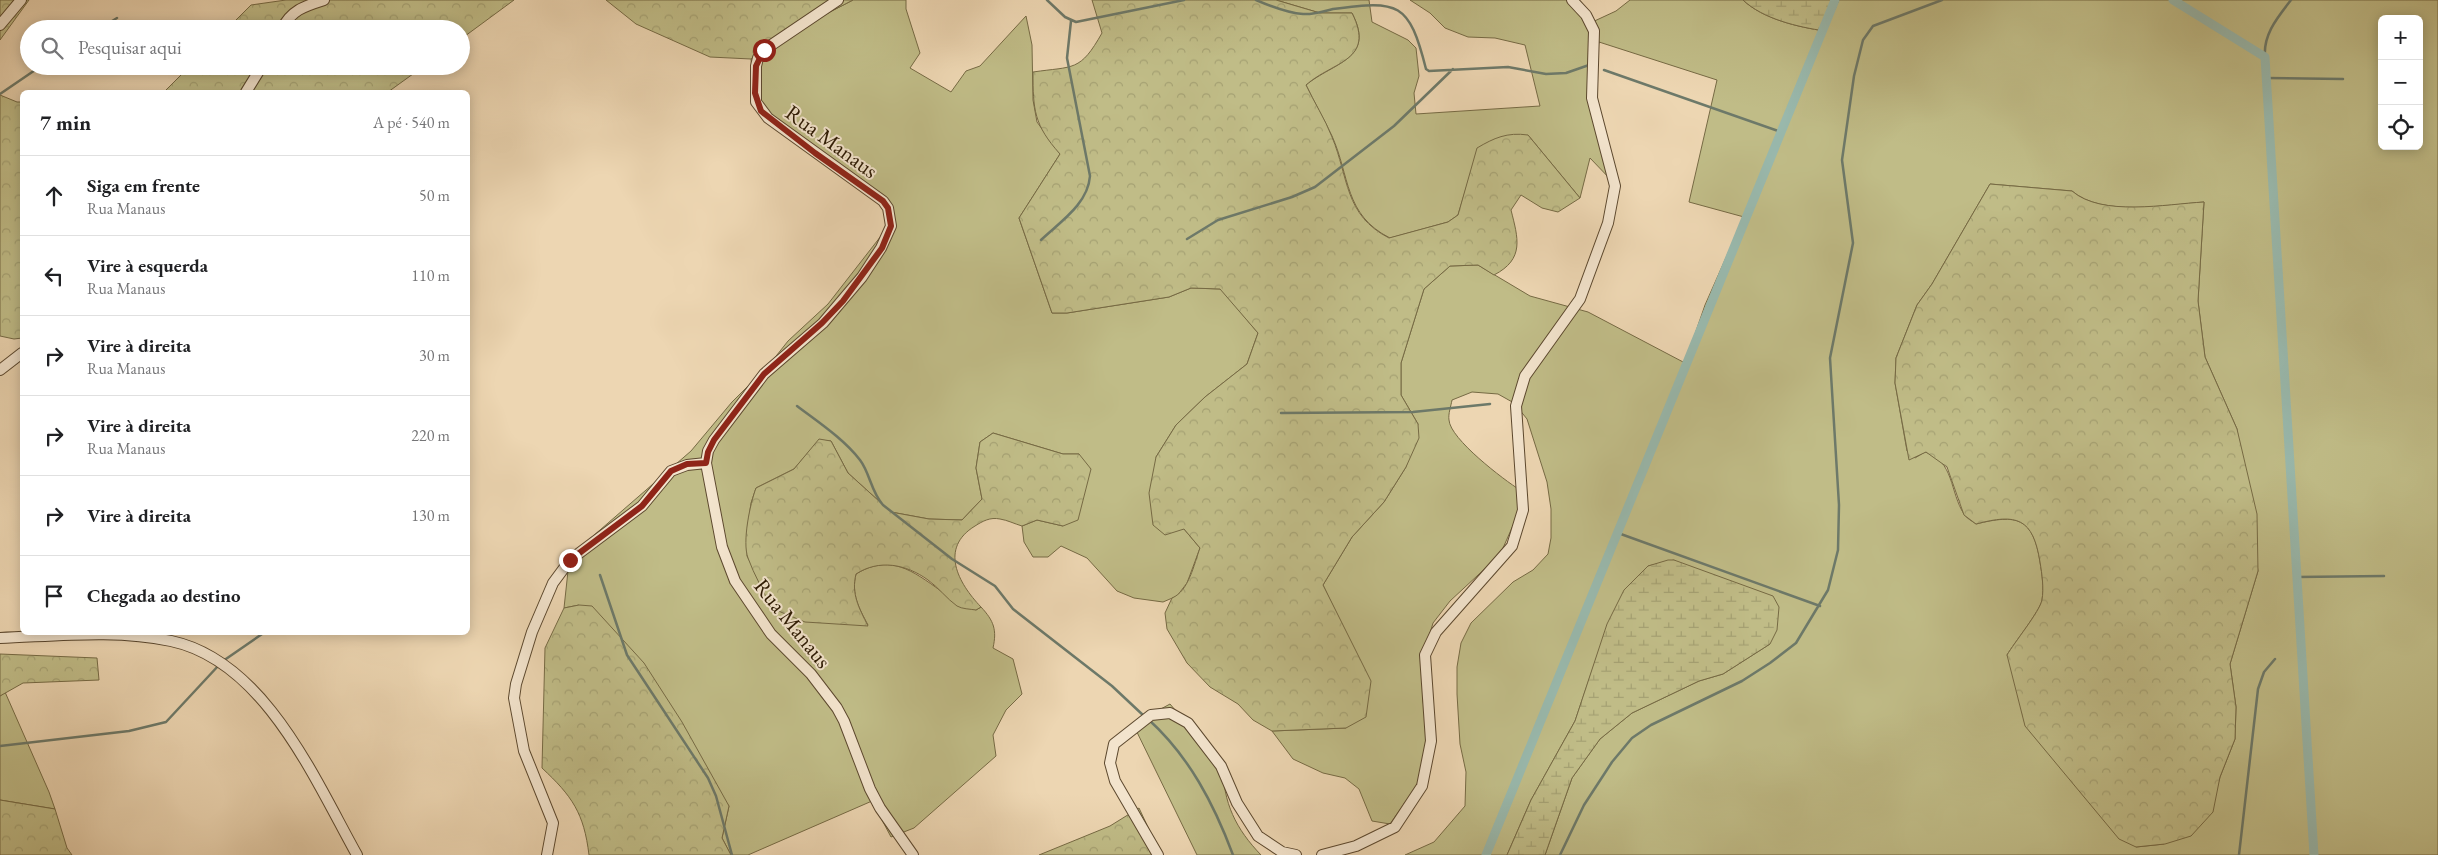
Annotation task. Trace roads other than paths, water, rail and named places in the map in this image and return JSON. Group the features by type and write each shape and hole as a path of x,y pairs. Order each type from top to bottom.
{"street":[{"path":"0,25 21,0"},
{"path":"286,20 299,8 324,0"},
{"name":"Rua Manaus","path":"838,0 764,50 756,66 756,102 768,118 883,201 888,208 891,226 882,248 843,301 822,323 764,374 714,440 708,452 706,463 722,548 735,581 771,634 811,674 837,708 844,721 870,789 880,808 913,855"},
{"path":"1322,855 1356,846 1395,827 1422,786 1431,740 1426,655 1436,632 1512,546 1523,510 1516,406 1525,376 1580,299 1608,223 1616,186 1592,98 1594,31 1586,15 1572,0"},
{"path":"247,90 256,75"},
{"path":"0,370 20,355"},
{"path":"548,855 553,823 524,751 514,698 516,684 532,632 553,583 570,560 642,506 671,471 687,464 706,463"},
{"path":"0,638 86,635 145,637 172,641 196,649 215,659 266,702 285,727 357,855"},
{"path":"1158,855 1152,841 1115,781 1110,763 1114,744 1151,715 1170,713 1188,723 1222,766 1238,803 1258,836 1282,852 1296,855"}],"waterway":[{"path":"1047,0 1065,17 1076,22 1184,0"},
{"path":"1256,0 1285,11 1303,14 1373,5 1387,6 1398,10 1407,18 1414,30 1426,69 1429,71 1508,67 1546,74 1566,73 1589,65"},
{"path":"1486,855 1835,0"},
{"path":"1560,855 1584,805 1612,762 1632,738 1651,725 1742,681 1770,663 1796,643 1828,590 1838,550 1839,505 1830,358 1853,243 1842,160 1854,76 1863,40 1873,26 1942,0"},
{"path":"2173,0 2265,57 2314,855"},
{"path":"2265,57 2266,41 2272,26 2291,0"},
{"path":"1041,240 1079,204 1088,186 1090,176 1067,58 1071,21"},
{"path":"1187,239 1218,220 1292,197 1315,187 1394,126 1453,69"},
{"path":"1604,70 1781,132"},
{"path":"0,94 28,75"},
{"path":"2266,78 2343,79"},
{"path":"1281,413 1413,412 1490,404"},
{"path":"797,406 854,452 863,465 883,505 952,559 995,586 1013,609 1112,686 1144,716"},
{"path":"1618,533 1820,606"},
{"path":"600,575 627,655 708,778 716,796 732,855"},
{"path":"2297,577 2384,576"},
{"path":"223,661 261,635"},
{"path":"2239,855 2258,689 2264,672 2275,659"},
{"path":"0,746 129,731 166,722 219,665"},
{"path":"1148,719 1176,749 1199,782 1209,799 1233,855"}]}
